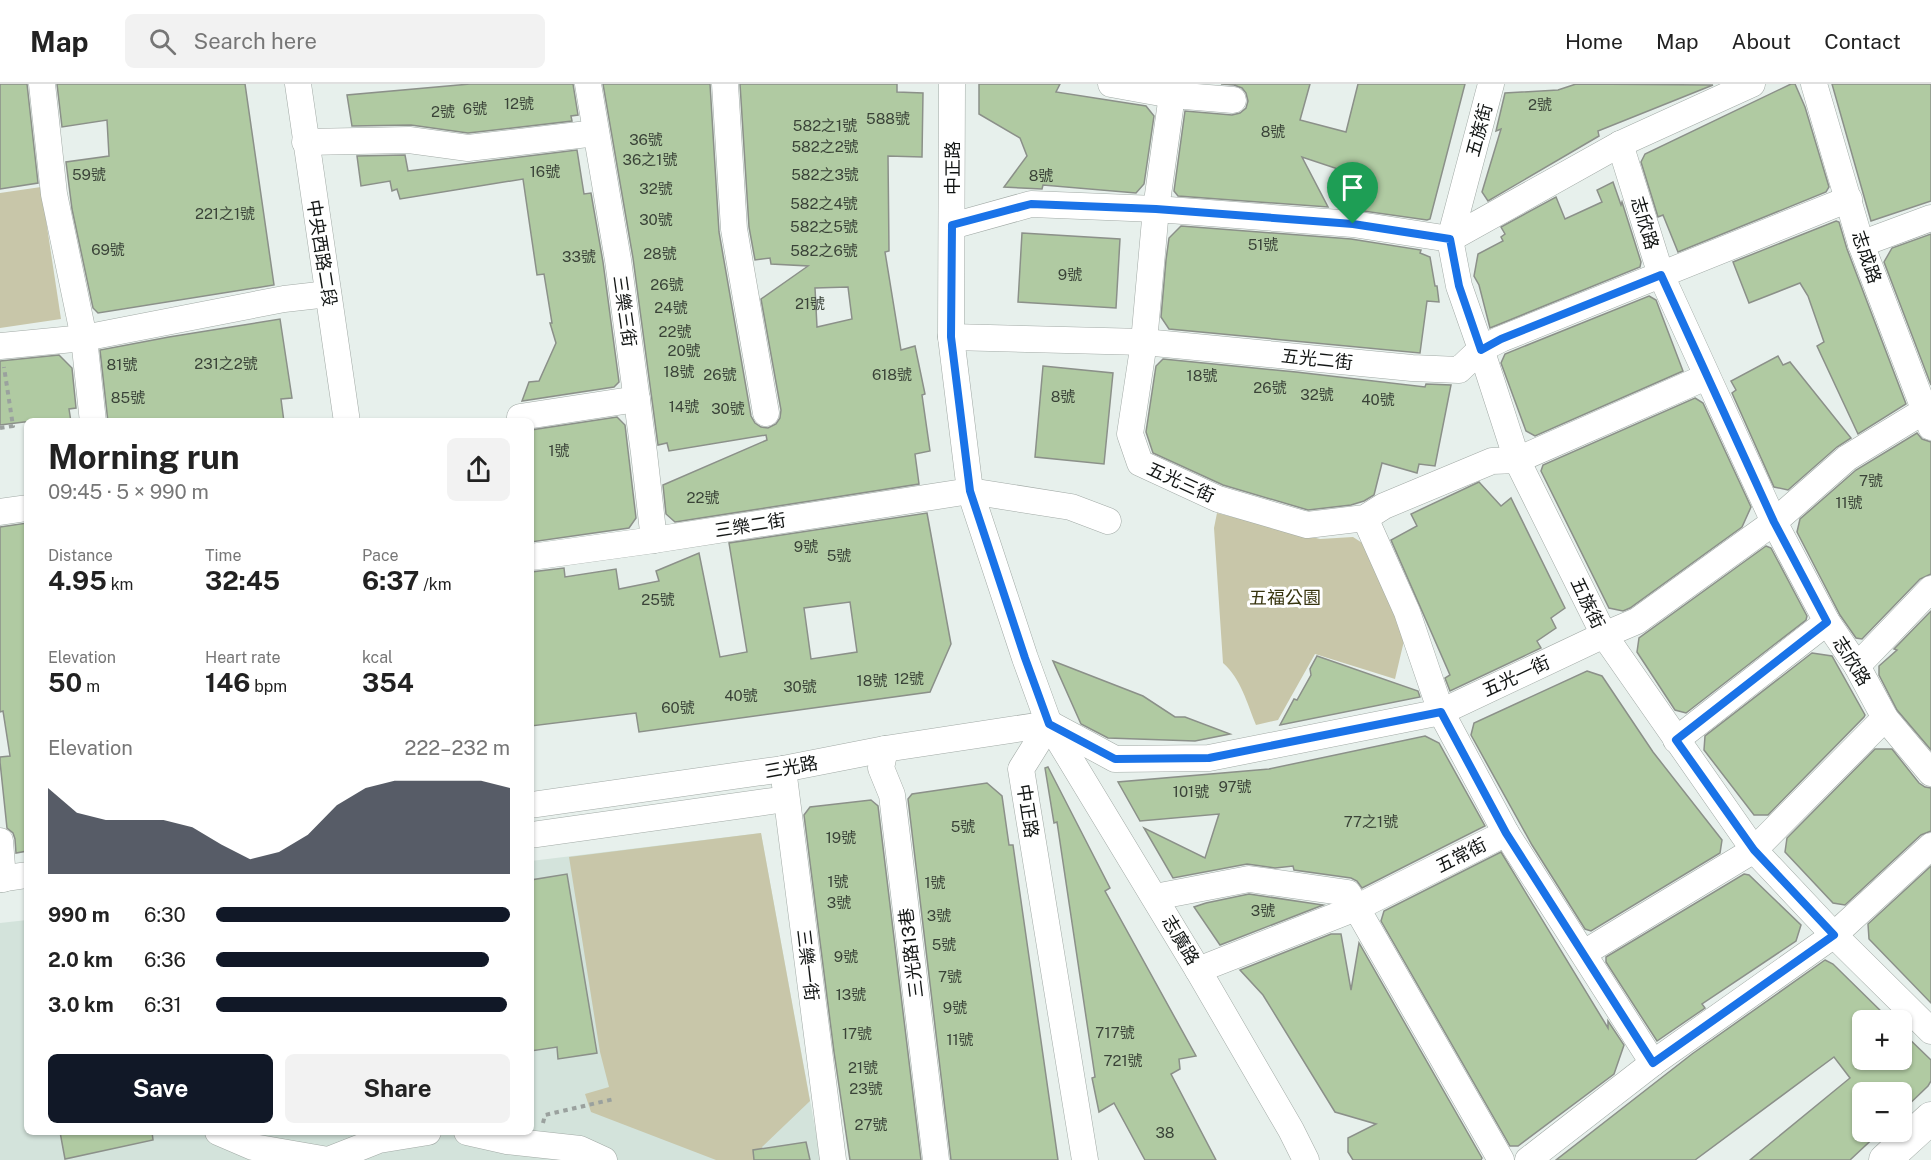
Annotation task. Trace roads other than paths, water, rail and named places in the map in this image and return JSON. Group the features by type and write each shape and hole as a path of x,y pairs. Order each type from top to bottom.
{"main road":[{"path":"1885,1160 1931,1118"}],"street":[{"path":"42,84 54,194 84,338 93,418"},
{"name":"中央西路二段","path":"298,84 346,418"},
{"name":"三樂三街","path":"588,84 618,260 654,540"},
{"path":"725,84 734,229 766,413"},
{"name":"中正路","path":"952,84 951,337 970,491 1049,724 1021,770 1085,1160"},
{"path":"1111,84 1172,94 1233,100"},
{"name":"五族街","path":"1491,84 1450,239 1459,286 1517,460 1604,635 1754,850 1834,935 1931,1031"},
{"path":"952,225 1031,204 1156,209 1353,224 1450,239 1620,144 1752,84"},
{"name":"志成路","path":"1814,84 1861,244 1927,419"},
{"name":"五光三街","path":"1172,94 1156,209 1144,342 1130,434 1140,463 1218,499 1307,525 1365,519 1384,506 1492,461 1517,460 1706,377"},
{"path":"305,142 409,140 468,148 596,133"},
{"name":"志欣路","path":"1620,144 1661,275 1774,522 1827,622 1857,666 1886,718 1931,773"},
{"name":"五光二街","path":"951,337 1144,342 1412,368 1459,370 1481,350 1501,339 1849,199"},
{"path":"1861,244 1931,218"},
{"path":"0,346 84,338 284,299 328,294"},
{"path":"520,417 637,399"},
{"name":"五光一街","path":"1049,724 1115,759 1209,758 1441,712 1637,621 1774,522 1847,458 1927,419"},
{"name":"三樂二街","path":"534,557 970,491 1071,507 1108,521"},
{"path":"0,512 24,508"},
{"name":"五常街","path":"1198,970 1356,908 1506,833 1441,712 1407,612 1365,519"},
{"path":"1857,666 1931,589"},
{"path":"1676,740 1827,622"},
{"path":"1584,953 1754,850 1886,718"},
{"name":"三光路","path":"534,805 783,769 885,749 1049,724"},
{"name":"志廣路","path":"1049,724 1155,897 1291,1130 1306,1160"},
{"name":"三光路13巷","path":"885,749 881,768 892,795 936,1160"},
{"name":"三樂一街","path":"783,769 833,1160"},
{"path":"534,834 772,801"},
{"path":"1506,833 1653,1063"},
{"path":"0,841 10,878"},
{"path":"1528,1160 1653,1063 1834,935 1931,846"},
{"path":"1155,897 1249,879 1348,893 1501,1160"},
{"path":"225,1135 253,1147 328,1160 379,1136"},
{"path":"480,1135 507,1141 580,1149 604,1160"}],"park label":[{"name":"五福公園","path":"1285,597"}]}
